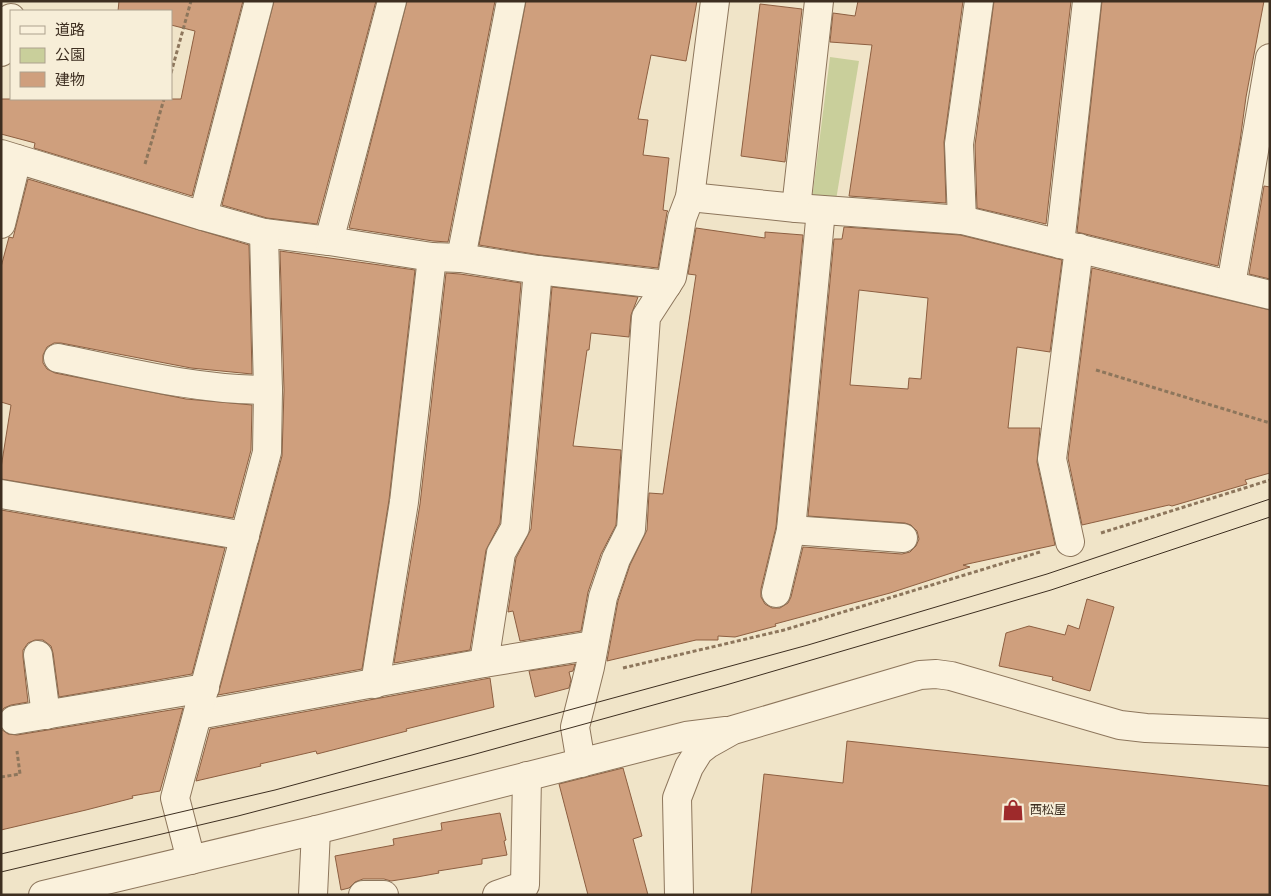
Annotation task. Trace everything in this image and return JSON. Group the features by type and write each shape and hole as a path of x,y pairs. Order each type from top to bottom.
{"street":[{"path":"203,216 259,1"},
{"path":"329,241 392,1"},
{"path":"461,258 511,1"},
{"path":"581,763 574,728 592,656 603,596 616,559 631,529 646,317 672,277 682,218 690,198 715,1"},
{"path":"776,593 791,530 819,1"},
{"path":"962,220 959,144 979,1"},
{"path":"1070,542 1052,459 1065,361 1069,246 1087,1"},
{"path":"1,52 10,21"},
{"path":"1231,285 1270,58"},
{"path":"1,224 9,157 264,233 432,257 461,258 538,270 667,285"},
{"path":"690,198 962,220 1270,295"},
{"path":"191,860 175,798 266,452 268,390 264,233"},
{"path":"374,684 404,502 432,257"},
{"path":"484,662 501,553 515,528 538,270"},
{"path":"58,358 171,381 244,390 268,390"},
{"path":"1,494 245,536"},
{"path":"791,530 903,538"},
{"path":"38,655 46,715"},
{"path":"198,714 374,684 484,662 592,656"},
{"path":"43,895 316,830 686,736 732,730 920,675 936,674 951,676 1120,725 1146,728 1270,733"},
{"path":"14,720 205,688"},
{"path":"679,895 677,798 689,767 699,751 732,730"},
{"path":"497,895 525,885 527,776"},
{"path":"313,895 316,830"},
{"path":"363,895 384,895"}],"path":[{"path":"172,68 191,1"},
{"path":"136,196 164,100"},
{"path":"1065,361 1270,423"},
{"path":"592,656 617,670 784,630 1270,480"}],"green space":[{"path":"830,57 859,61 836,200 812,199"}],"building":[{"path":"119,1 243,1 192,196 34,148 35,143 1,134 1,99 181,99 195,31 172,25 172,10 118,10"},
{"path":"274,1 376,1 317,224 267,218 222,205"},
{"path":"407,1 495,1 448,242 349,228"},
{"path":"526,1 697,1 686,61 651,55 638,119 648,120 643,155 669,158 663,210 668,211 658,268 540,255 479,245"},
{"path":"858,1 963,1 944,142 946,203 849,196 872,45 830,42 833,13 855,16"},
{"path":"994,1 1071,1 1046,224 977,208 975,145"},
{"path":"1102,1 1264,1 1218,266 1077,232"},
{"path":"760,4 802,9 785,162 741,156"},
{"path":"28,179 249,245 252,374 191,368 61,343 54,343 47,347 43,355 43,363 47,369 55,373 186,399 252,405 251,450 233,518 1,479 11,405 1,402 1,267 9,237 13,238"},
{"path":"1264,186 1270,187 1270,279 1249,274"},
{"path":"844,227 960,235 1062,260 1050,352 1017,347 1008,428 1040,428 1037,462 1055,545 963,565 970,567 890,593 775,624 776,626 735,637 718,636 718,640 696,640 607,661 618,601 630,565 647,530 649,493 663,494 696,275 688,274 696,228 765,238 765,232 803,235 776,527 761,589 761,597 765,604 772,608 780,608 788,603 803,547 902,554 910,552 916,546 919,539 917,531 911,525 905,523 808,516 834,239 842,239","holes":["859,290 928,298 921,379 909,378 908,389 850,385"]},
{"path":"280,251 415,270 389,500 362,669 218,695 282,456 284,390"},
{"path":"1092,268 1270,310 1270,473 1245,480 1247,484 1172,506 1169,505 1082,525 1068,458"},
{"path":"446,273 521,283 500,523 486,550 470,650 394,663 420,504"},
{"path":"552,287 638,297 631,315 629,337 591,333 589,350 587,350 573,446 621,450 616,525 601,554 588,592 581,631 520,641 513,611 508,612 516,558 531,529"},
{"path":"1,510 225,548 192,674 59,697 51,646 43,640 35,640 28,643 23,650 28,702 11,705 4,708 1,712"},
{"path":"1087,599 1114,607 1090,691 1052,680 1053,677 999,666 1006,633 1029,626 1065,635 1068,625 1079,629"},
{"path":"575,664 573,671 569,672 571,680 569,688 535,697 529,671"},
{"path":"490,678 494,707 317,754 316,751 196,781 210,729"},
{"path":"183,708 160,791 132,796 133,798 1,830 1,729 8,734 17,735"},
{"path":"847,741 1270,786 1270,895 751,895 764,774 843,783"},
{"path":"623,768 642,836 633,839 648,895 588,895 559,784"},
{"path":"500,813 507,855 482,859 482,864 438,871 439,873 417,877 391,881 363,879 355,882 349,888 341,890 335,856 394,845 393,839 442,830 441,823"}],"tram line":[{"path":"1,854 275,790 808,645 1047,574 1270,499"},
{"path":"1,872 238,816 472,755 726,685 1051,590 1270,517"}],"place":[{"name":"西松屋","path":"1013,810"}]}
